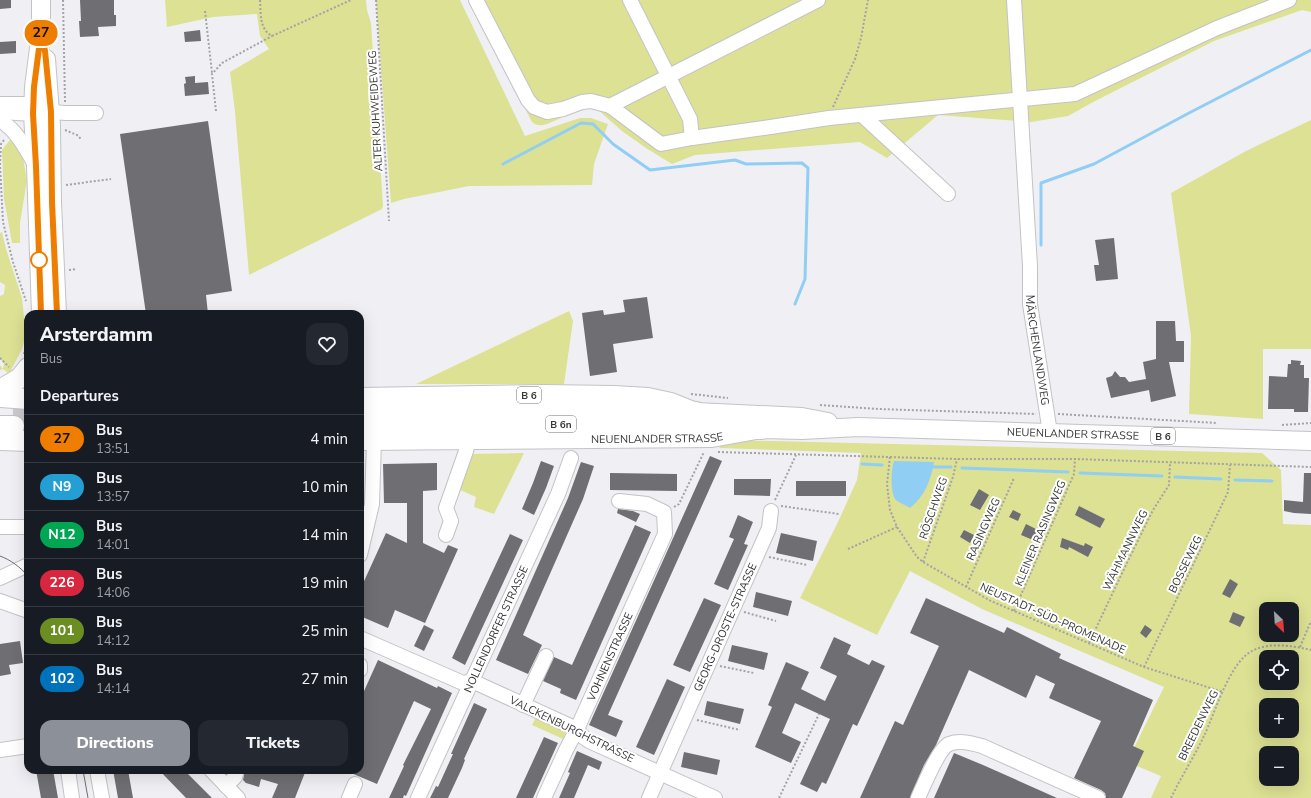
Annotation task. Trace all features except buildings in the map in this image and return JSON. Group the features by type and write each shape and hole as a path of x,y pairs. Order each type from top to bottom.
{"highway":[{"path":"0,390 20,378 18,368"},
{"name":"NEUENLANDER STRASSE","path":"364,412 615,408 696,412"},
{"name":"NEUENLANDER STRASSE","path":"365,436 512,424 618,424 762,429"},
{"path":"0,440 24,441"}],"main road":[{"path":"41,0 41,33 33,109 41,310"},
{"path":"41,33 45,51 51,112 52,202 57,310"},
{"name":"NEUENLANDER STRASSE","path":"364,397 544,394 648,397 671,402 696,412 802,417 858,427"},
{"name":"NEUENLANDER STRASSE","path":"365,436 469,440 712,438 762,429 802,430 858,427 1311,441"}],"street":[{"path":"476,0 528,100 534,107 547,112 564,109 582,102 591,101 610,106 661,144 829,118 1075,94 1217,28 1289,0"},
{"path":"630,0 690,119 692,138"},
{"path":"640,21 641,0"},
{"path":"610,106 818,0"},
{"name":"MÄRCHENLANDWEG","path":"1014,0 1030,266 1030,304 1050,433"},
{"path":"0,104 51,112 96,113"},
{"path":"0,112 33,109"},
{"path":"862,115 948,194"},
{"path":"0,120 12,129 20,138 36,166"},
{"path":"364,539 372,504 365,436"},
{"path":"446,535 451,521 446,508 469,440"},
{"name":"NOLLENDORFER STRASSE","path":"418,798 558,494 571,458"},
{"path":"619,501 647,504 664,512"},
{"name":"GEORG-DROSTE-STRASSE","path":"649,798 758,554 769,528 771,511"},
{"name":"VOHNENSTRASSE","path":"544,798 577,729 665,534 664,512"},
{"path":"0,527 24,527"},
{"path":"0,578 24,567"},
{"path":"0,601 24,610"},
{"name":"VALCKENBURGHSTRASSE","path":"364,640 463,683 472,681 577,729 582,736 589,740 713,797"},
{"path":"523,705 546,656"},
{"path":"918,798 927,777 942,750 947,744 965,741 982,746 1098,798"},
{"path":"0,750 24,747"},
{"path":"69,774 72,798"},
{"path":"98,774 102,798"},
{"path":"214,774 238,798"},
{"path":"226,786 235,777 236,774"},
{"path":"349,798 355,784"}],"path":[{"path":"260,0 262,26 267,34 272,36"},
{"path":"212,74 222,63 272,36 351,0"},
{"name":"ALTER KUHWEIDEWEG","path":"376,0 389,221"},
{"path":"829,118 854,59 861,38 868,0"},
{"path":"205,10 216,111"},
{"path":"65,130 77,135 81,139"},
{"path":"7,136 1,144 0,165 3,222 13,262 26,302"},
{"path":"61,186 111,179"},
{"path":"0,225 3,222"},
{"path":"0,358 18,368"},
{"path":"689,393 729,398"},
{"path":"815,405 878,409 1048,414 1219,423"},
{"path":"1280,425 1311,423"},
{"path":"664,512 679,504 704,451"},
{"path":"771,511 776,496 796,455"},
{"name":"NEUSTADT-SÜD-PROMENADE","path":"890,457 887,484 890,510 897,527 917,557 923,562 991,601 1014,611 1144,667 1223,692"},
{"name":"RÖSCHWEG","path":"923,562 953,477 957,459 1075,459"},
{"path":"1075,459 1311,467"},
{"name":"KLEINER RASINGWEG","path":"1014,611 1074,474 1075,459"},
{"name":"WÄHMANNWEG","path":"1089,643 1146,524 1169,485 1170,463"},
{"name":"BOSSEWEG","path":"1144,667 1228,492 1230,465"},
{"name":"RASINGWEG","path":"966,587 1014,478"},
{"path":"771,511 782,505 839,514"},
{"path":"848,549 897,527"},
{"path":"758,554 807,565"},
{"path":"734,609 776,621"},
{"path":"1311,621 1300,647 1311,650"},
{"name":"BREEDENWEG","path":"1171,798 1204,736 1225,686 1241,660 1253,650 1269,646 1300,647"},
{"path":"710,663 754,673"},
{"path":"779,798 818,714"},
{"path":"685,718 740,730"}],"green space":[{"path":"165,0 366,0 371,23 382,209 249,275 235,112 230,72 269,49 260,36 257,14 213,17 167,27"},
{"path":"376,0 460,0 525,136 580,118 591,118 608,124 594,164 592,185 469,186 391,203"},
{"path":"469,0 1311,0 1311,12 1302,10 1214,41 1068,116 1031,122 938,115 887,158 860,142 695,155 672,164 622,131 597,109 587,107 543,125 537,125 532,122"},
{"path":"1311,120 1311,349 1263,349 1263,419 1189,414 1191,336 1171,193 1246,151"},
{"path":"13,136 22,152 27,180 20,223 20,243 12,243 4,199 2,150"},
{"path":"2,232 22,298 24,317 24,342 22,349 9,374 3,369 4,363 0,359 0,296 4,294 5,285 0,282 0,233"},
{"path":"569,311 573,321 564,384 416,384"},
{"path":"727,440 1262,453 1281,470 1283,524 1311,525 1311,798 1151,798 1161,776 1127,762 1164,687 982,609 910,571 877,635 800,598 857,480 861,453 719,448"},
{"path":"524,453 494,514 474,507 476,497 458,489 469,454"},
{"path":"540,709 568,727 563,739 532,725"}],"water":[{"path":"894,461 934,462 931,475 923,493 910,508 897,501 894,497 892,469"}],"waterway":[{"path":"1041,245 1041,183 1094,164 1311,50"},
{"path":"503,164 581,123 593,124 613,144 650,170 735,160 746,164 802,163 808,168 805,279 795,304"},
{"path":"862,464 882,465"},
{"path":"930,467 951,467"},
{"path":"962,468 1068,472"},
{"path":"1080,473 1162,476"},
{"path":"1175,477 1221,479"},
{"path":"1235,480 1272,481"}],"tunnel":[{"path":"13,411 24,411"},
{"path":"14,426 24,426"}],"tram line":[{"path":"0,556 15,564 24,572"},
{"path":"84,774 88,798"}],"bus line":[{"name":"27","path":"41,310 33,104 41,33 45,51 52,126 52,202 57,310"}]}
